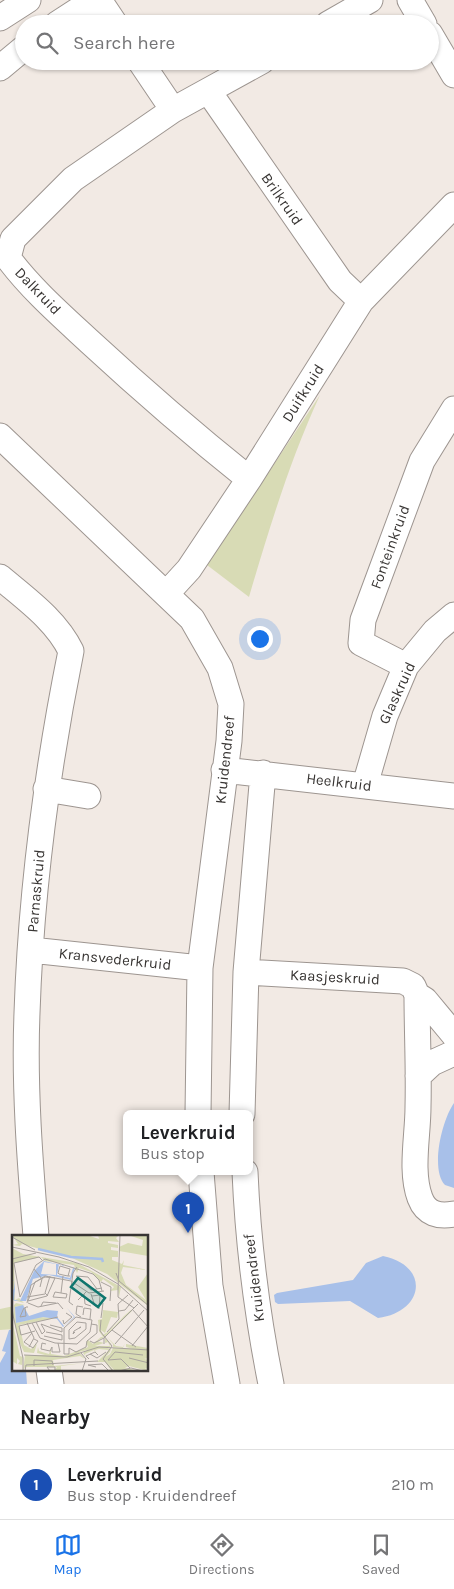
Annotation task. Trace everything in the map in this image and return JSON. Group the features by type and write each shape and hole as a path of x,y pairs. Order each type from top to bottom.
{"street":[{"path":"0,18 28,0"},
{"path":"71,15 94,0"},
{"path":"99,0 109,15"},
{"path":"344,15 370,0"},
{"path":"410,0 419,15"},
{"path":"439,49 454,75"},
{"path":"0,68 15,56"},
{"path":"146,70 173,110"},
{"name":"Dalkruid","path":"246,70 173,110 73,179 14,240 8,258 20,274 66,320 152,400 248,480"},
{"name":"Brilkruid","path":"208,92 340,281 361,301"},
{"name":"Duifkruid","path":"168,593 189,569 248,480 361,301 454,205"},
{"name":"Fonteinkruid","path":"406,666 361,643 363,620 422,461 454,408"},
{"name":"Kruidendreef","path":"0,436 168,593 192,619 220,668 231,704 229,741 219,807 200,968 198,1110"},
{"name":"Parnaskruid","path":"0,577 52,623 63,635 71,651 46,788 27,1014 27,1116 36,1235"},
{"name":"Glaskruid","path":"365,785 385,716 406,666 435,631 454,615"},
{"name":"Heelkruid","path":"224,770 454,796"},
{"path":"242,1110 246,972 263,773"},
{"path":"46,788 88,796"},
{"path":"219,807 260,815"},
{"name":"Kransvederkruid","path":"31,950 200,968"},
{"name":"Kaasjeskruid","path":"246,972 403,981 412,986 417,995 425,1000 454,1035"},
{"path":"417,995 418,1076 415,1180 421,1200 430,1212 442,1217 454,1214"},
{"path":"418,1076 432,1063 454,1053"},
{"path":"200,1175 210,1286 227,1384"},
{"name":"Kruidendreef","path":"245,1175 247,1230 260,1330 271,1384"}],"green space":[{"path":"320,395 272,520 249,597 207,565"},
{"path":"12,1306 12,1329 0,1330 0,1309"}],"water":[{"path":"454,1103 454,1188 445,1185 441,1178 438,1168 438,1157 445,1121"},
{"path":"383,1256 398,1261 409,1269 415,1278 416,1288 412,1298 405,1307 393,1314 378,1318 350,1301 278,1304 275,1302 274,1295 277,1293 353,1280 366,1263"},
{"path":"12,1329 12,1372 26,1372 27,1384 0,1384 0,1363 6,1352 2,1351 9,1330"}],"place":[{"name":"Leverkruid","path":"188,1233"}]}
